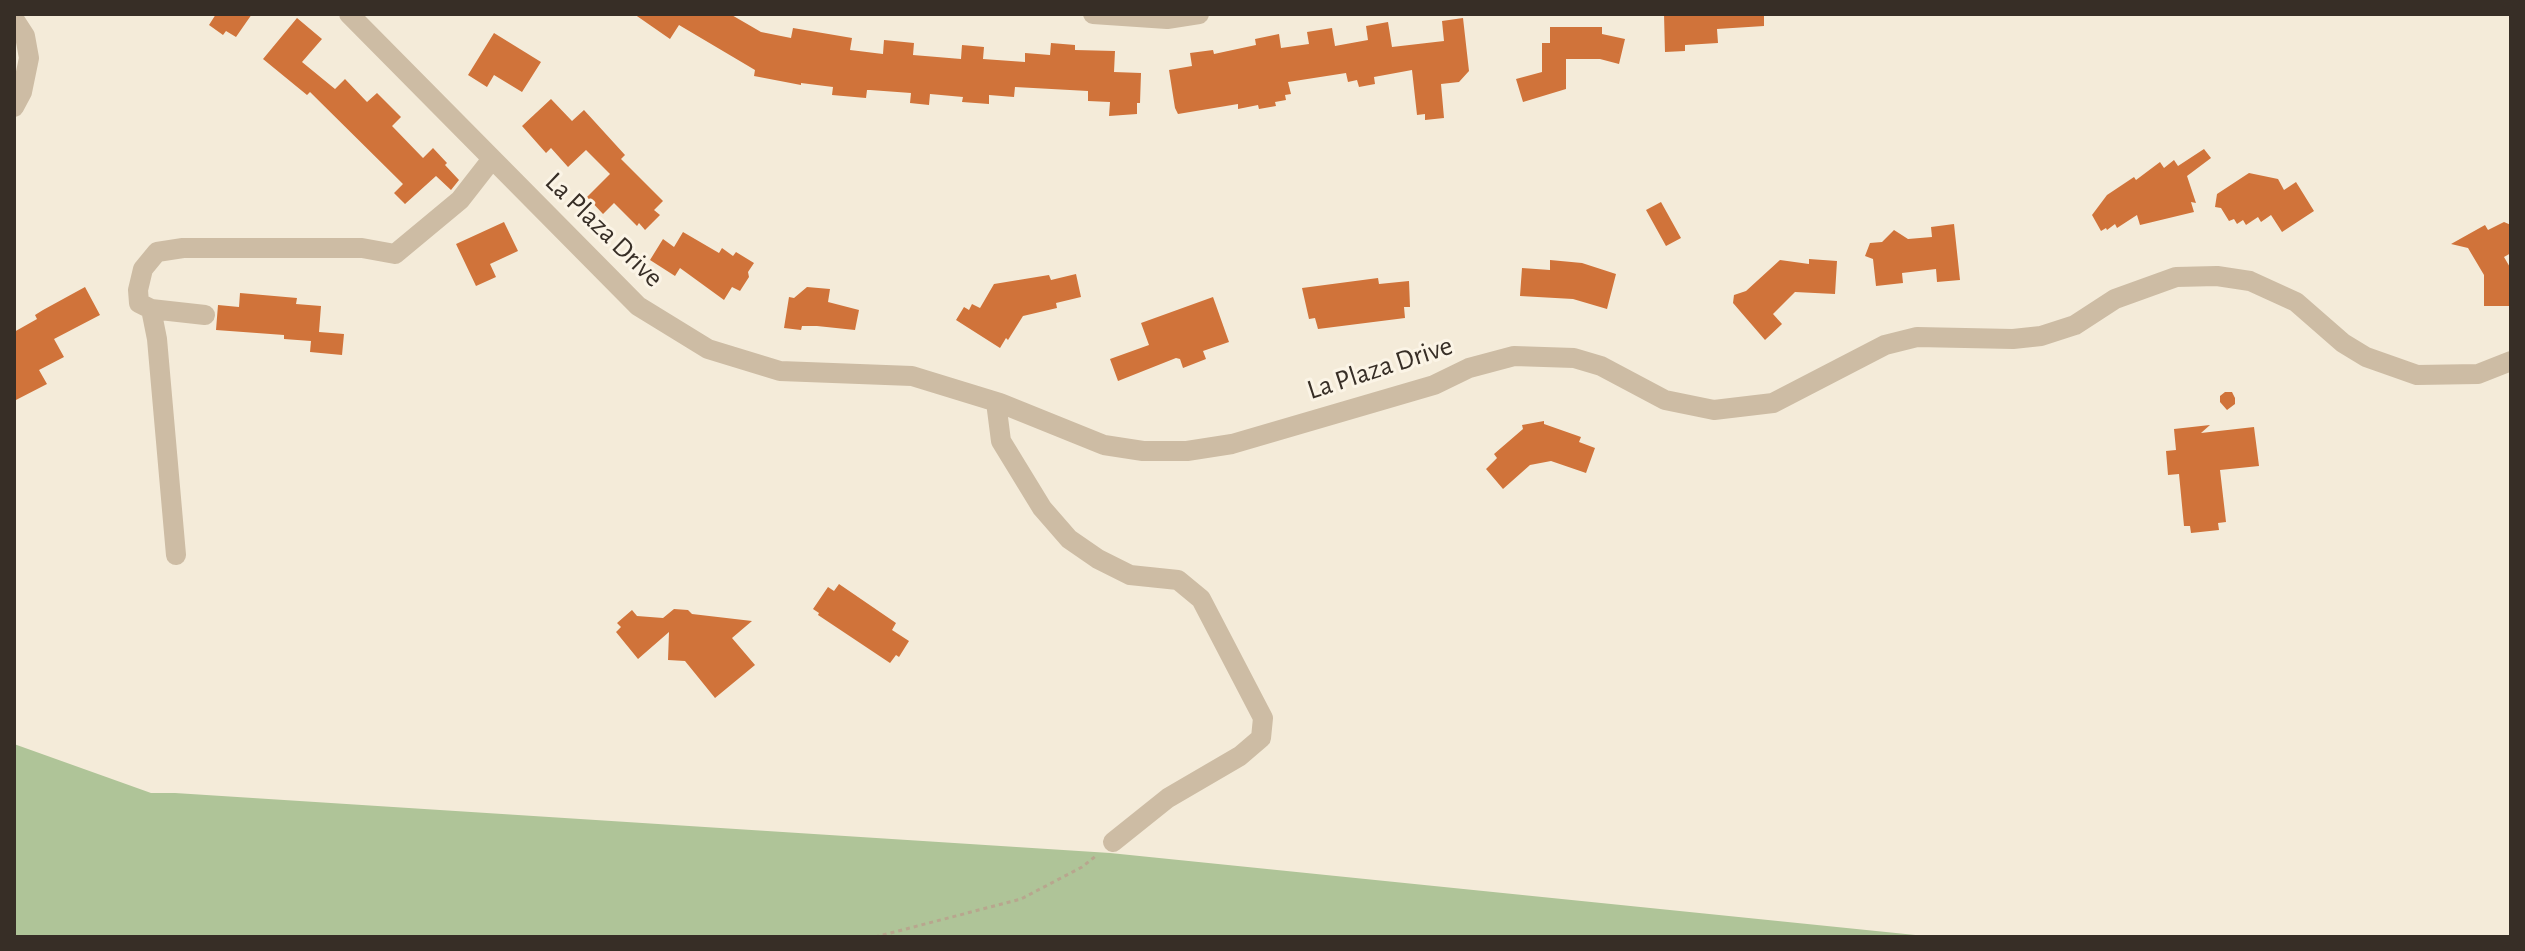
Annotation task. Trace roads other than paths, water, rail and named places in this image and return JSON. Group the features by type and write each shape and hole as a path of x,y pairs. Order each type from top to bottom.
{"street":[{"name":"La Plaza Drive","path":"349,14 638,306 708,349 780,371 912,376 996,402 1104,445 1143,451 1187,451 1232,444 1434,385 1469,368 1514,356 1574,358 1601,366 1665,400 1714,410 1773,403 1885,345 1917,337 2013,339 2041,336 2075,325 2115,299 2176,277 2217,276 2250,281 2296,302 2343,343 2366,357 2417,375 2478,374 2511,361"},
{"path":"1093,14 1167,19 1199,14"},
{"path":"14,19 25,36 29,58 22,92 14,107"},
{"path":"205,315 151,309 139,303 138,290 143,269 157,252 183,248 362,248 395,254 460,200 492,159"},
{"path":"151,309 157,339 176,555"},
{"path":"996,402 1001,441 1042,508 1069,539 1098,559 1130,575 1178,580 1201,599 1263,718 1261,738 1240,756 1168,798 1113,842"}]}
